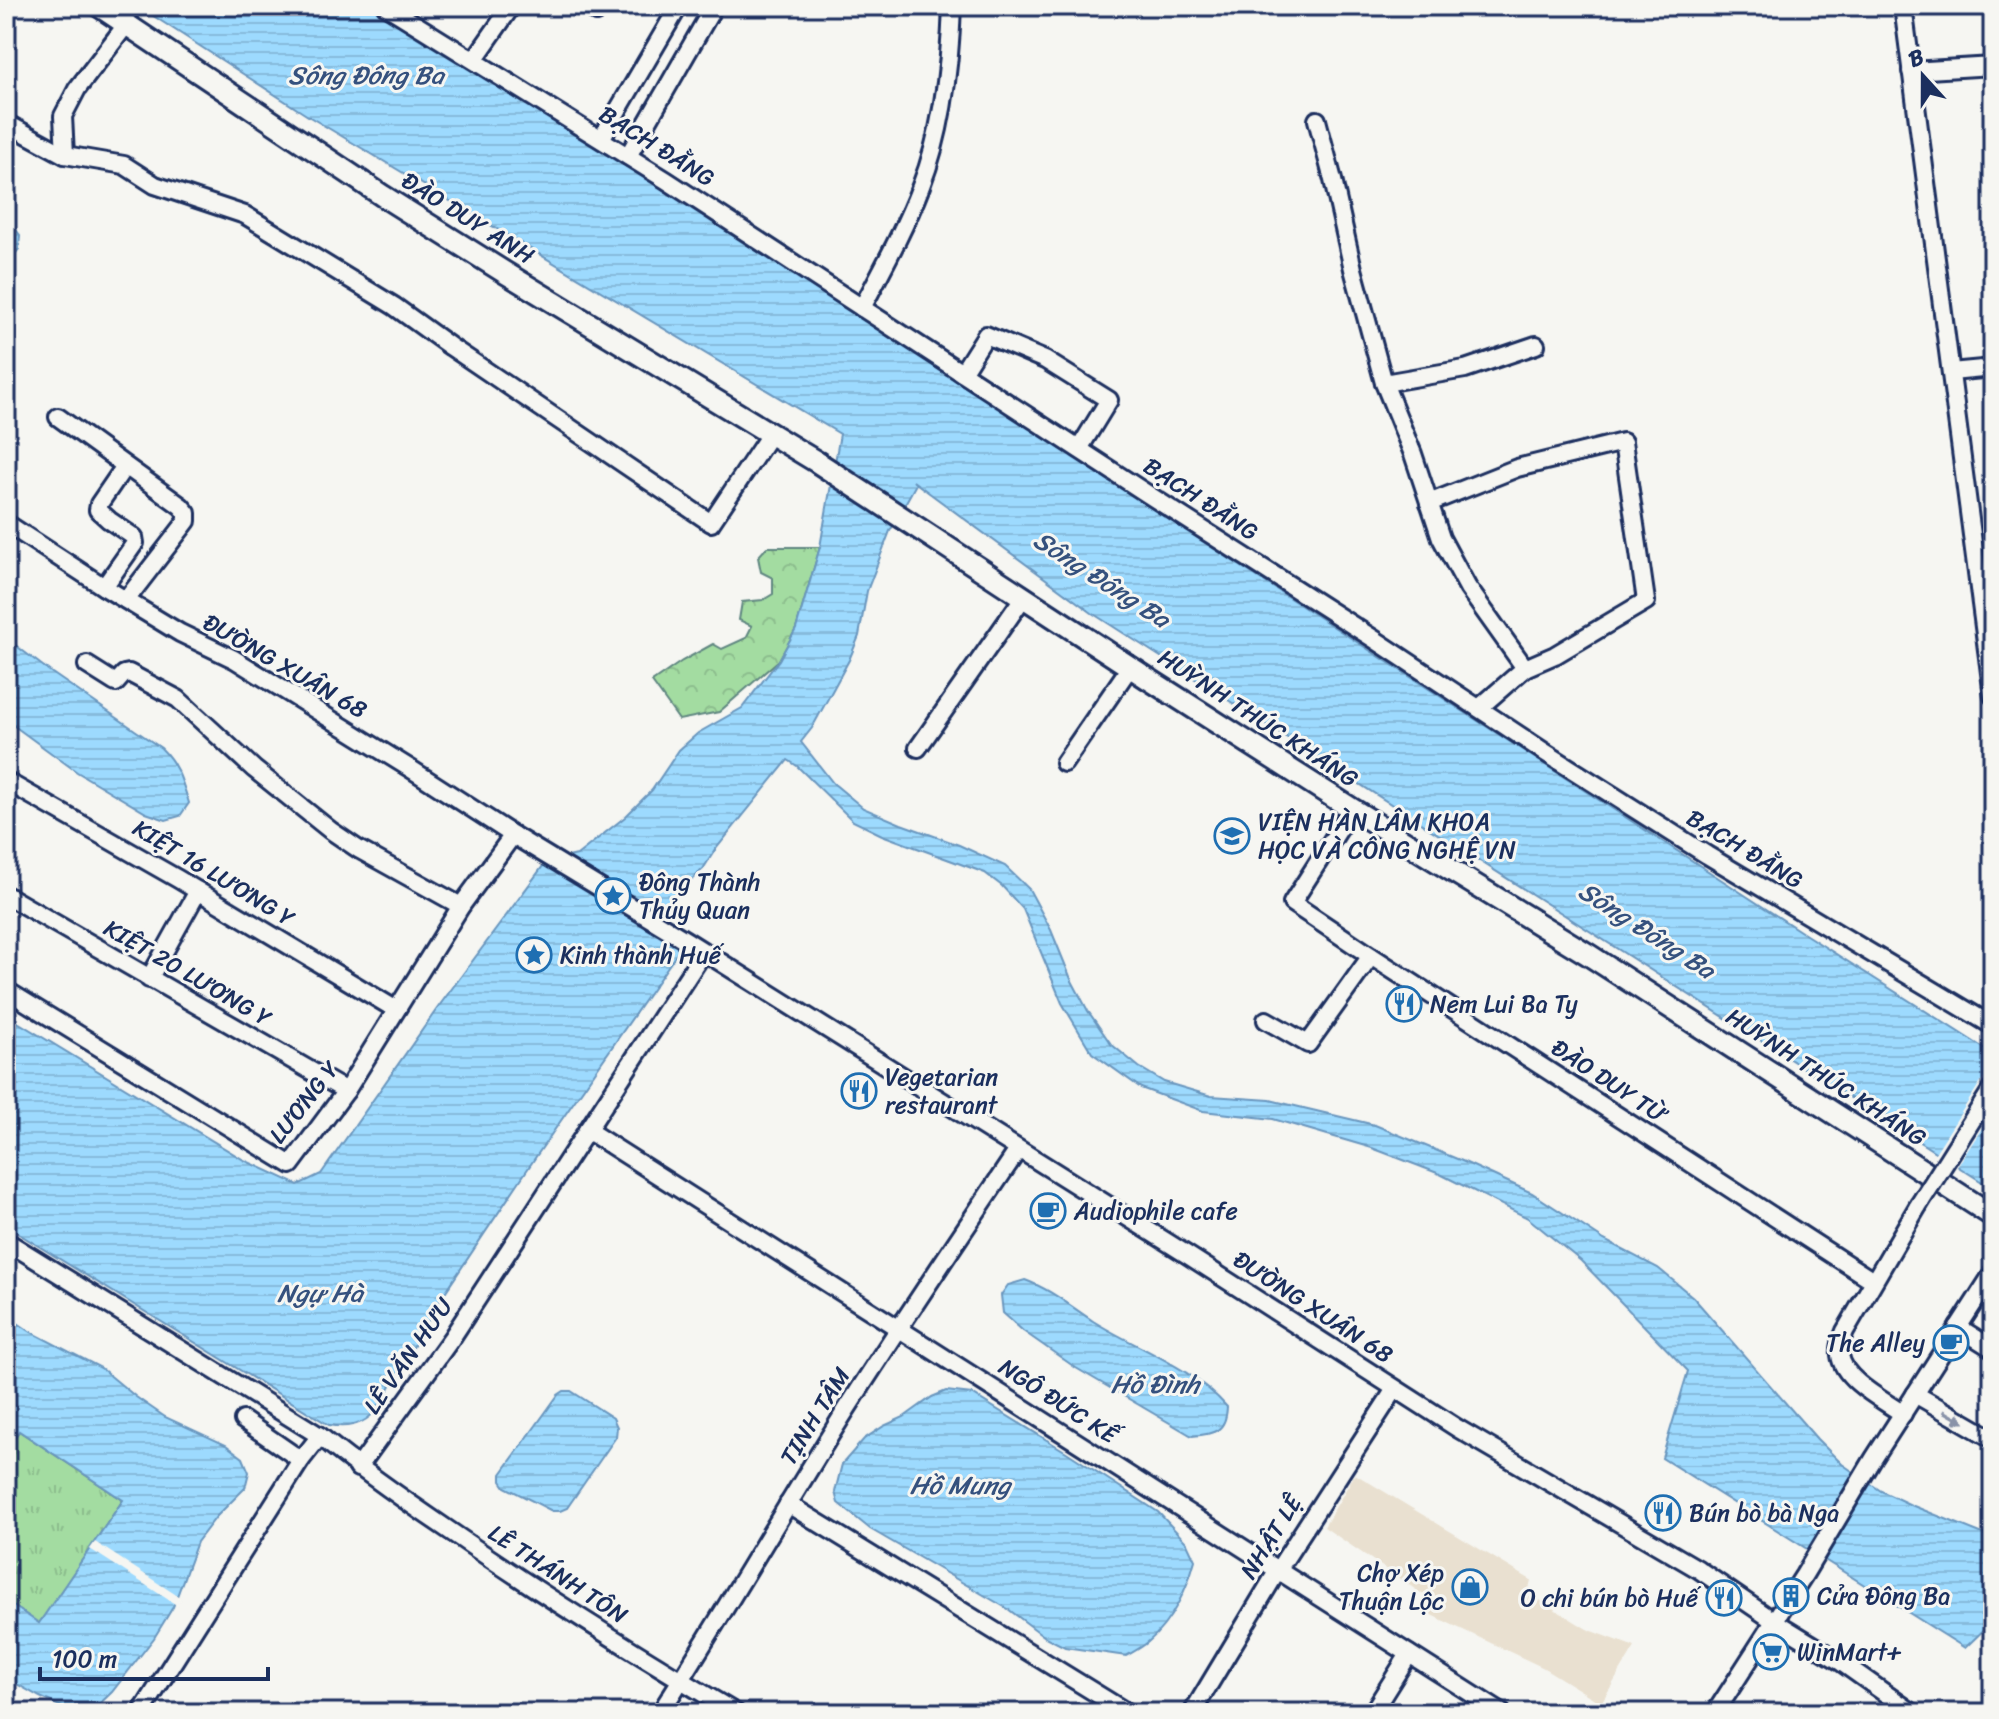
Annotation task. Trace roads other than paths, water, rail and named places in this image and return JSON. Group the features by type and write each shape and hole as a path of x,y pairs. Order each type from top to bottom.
{"main road":[{"name":"ĐÀO DUY ANH","path":"99,6 383,196 903,517"},
{"name":"HUỲNH THÚC KHÁNG","path":"903,517 1130,667 1589,955 1993,1216"}],"street":[{"path":"601,139 679,6"},
{"path":"628,156 714,6"},
{"path":"862,308 921,186 937,137 949,55 952,6"},
{"path":"1903,6 1993,696"},
{"path":"474,60 511,7"},
{"name":"BẠCH ĐẰNG","path":"396,9 1707,855 1993,1026"},
{"path":"65,155 63,116 77,89 126,25"},
{"path":"1911,71 1993,66"},
{"path":"1317,120 1384,383 1413,454 1441,538 1468,588 1525,668"},
{"path":"6,123 65,155 124,165 155,185 245,215 394,306 711,523 771,433"},
{"path":"962,373 986,335 1045,360 1109,400 1079,449"},
{"path":"1384,383 1465,369 1536,345"},
{"path":"1951,372 1993,368"},
{"path":"58,417 187,513 188,519 126,600"},
{"path":"1429,503 1517,468 1623,442 1646,601 1555,655 1525,668 1479,708"},
{"path":"104,587 135,543 134,537 98,510 125,466"},
{"name":"ĐƯỜNG XUÂN 68","path":"6,523 180,633 234,659 687,941 1395,1389 1698,1569 1913,1713"},
{"path":"918,748 1023,598"},
{"path":"87,665 116,683 129,673 178,699 254,769 330,830 461,906"},
{"path":"1064,763 1130,667"},
{"name":"KIỆT 16 LƯƠNG Y","path":"6,781 395,1009"},
{"name":"ĐÀO DUY TỪ","path":"1352,809 1292,903 1873,1281"},
{"name":"LƯƠNG Y","path":"6,990 291,1165 346,1091 461,906 513,835"},
{"path":"149,979 198,891"},
{"name":"KIỆT 20 LƯƠNG Y","path":"6,895 346,1091"},
{"name":"LÊ VĂN HƯU","path":"358,1468 451,1339 703,953"},
{"path":"1266,1020 1308,1044 1371,956"},
{"path":"1903,1414 1857,1383 1842,1366 1839,1352 1845,1331 1873,1281 1993,1087"},
{"name":"NGÔ ĐỨC KẾ","path":"587,1130 1502,1713"},
{"name":"TỊNH TÂM","path":"660,1713 898,1328 1018,1150"},
{"path":"6,1241 320,1436 358,1468"},
{"path":"1715,1713 1993,1273"},
{"path":"1958,1327 1993,1349"},
{"name":"NHẬT LỆ","path":"1192,1713 1278,1570 1395,1389"},
{"path":"1915,1394 1993,1439"},
{"path":"243,1420 301,1460"},
{"path":"141,1713 301,1460 320,1436"},
{"name":"LÊ THÁNH TÔN","path":"358,1468 492,1561 736,1713"},
{"path":"788,1504 1128,1713"},
{"path":"1372,1713 1409,1654"}],"water":[{"path":"138,6 379,6 1993,1054 1993,1189 1092,613 913,481 916,484 890,531 867,591 859,636 849,660 812,728 801,742 833,783 863,808 1005,866 1029,889 1088,1011 1111,1044 1139,1067 1164,1082 1211,1096 1270,1100 1375,1125 1532,1193 1604,1240 1658,1268 1693,1297 1842,1464 1881,1491 1993,1538 1993,1621 1965,1648 1662,1458 1688,1371 1581,1261 1528,1218 1440,1174 1372,1148 1273,1119 1203,1111 1141,1088 1092,1053 1062,1003 1023,909 1002,886 985,873 853,821 788,760 703,869 673,897 664,911 664,924 668,938 680,949 442,1297 378,1408 362,1422 350,1426 329,1425 6,1226 6,1015 244,1160 298,1185 321,1174 439,1006 546,862 577,855 625,817 652,790 679,750 698,733 742,708 779,660 796,629 820,547 840,434 308,116"},
{"path":"6,217 20,235 19,249 6,265"},
{"path":"6,638 167,754 182,780 189,803 180,816 166,820 146,813 77,772 6,720"},
{"name":"Hồ Đình","path":"1025,1280 1197,1380 1227,1407 1221,1427 1212,1433 1192,1436 1076,1368 1023,1331 1003,1313 1001,1295 1008,1285"},
{"path":"6,1315 31,1332 101,1368 165,1417 226,1445 243,1458 249,1472 245,1488 216,1517 197,1542 173,1607 154,1638 112,1692 91,1712 75,1713 6,1678 6,1601 39,1623 123,1500 19,1431 6,1450"},
{"path":"564,1391 571,1391 613,1418 617,1427 616,1437 567,1508 552,1511 505,1487 501,1474"},
{"name":"Hồ Mung","path":"946,1391 972,1394 1068,1453 1158,1512 1187,1543 1195,1560 1188,1582 1171,1615 1145,1644 1126,1656 1065,1647 1045,1637 1008,1609 870,1529 838,1503 835,1492 842,1464 864,1439"}],"place":[{"name":"VIỆN HÀN LÂM KHOA HỌC VÀ CÔNG NGHỆ VN","path":"1232,836"},
{"name":"Đông Thành Thủy Quan","path":"613,896"},
{"name":"Kinh thành Huế","path":"534,955"},
{"name":"Nem Lui Ba Ty","path":"1404,1004"},
{"name":"Vegetarian restaurant","path":"859,1091"},
{"name":"Audiophile cafe","path":"1048,1211"},
{"name":"The Alley","path":"1951,1343"},
{"name":"Bún bò bà Nga","path":"1663,1513"},
{"name":"Chợ Xép Thuận Lộc","path":"1470,1587"},
{"name":"Cửa Đông Ba","path":"1791,1596"},
{"name":"O chi bún bò Huế","path":"1724,1598"},
{"name":"WinMart+","path":"1771,1652"}],"water label":[{"name":"Sông Đông Ba","path":"366,75"},
{"name":"Sông Đông Ba","path":"1102,579"},
{"name":"Sông Đông Ba","path":"1647,930"},
{"name":"Ngự Hà","path":"320,1293"}]}
